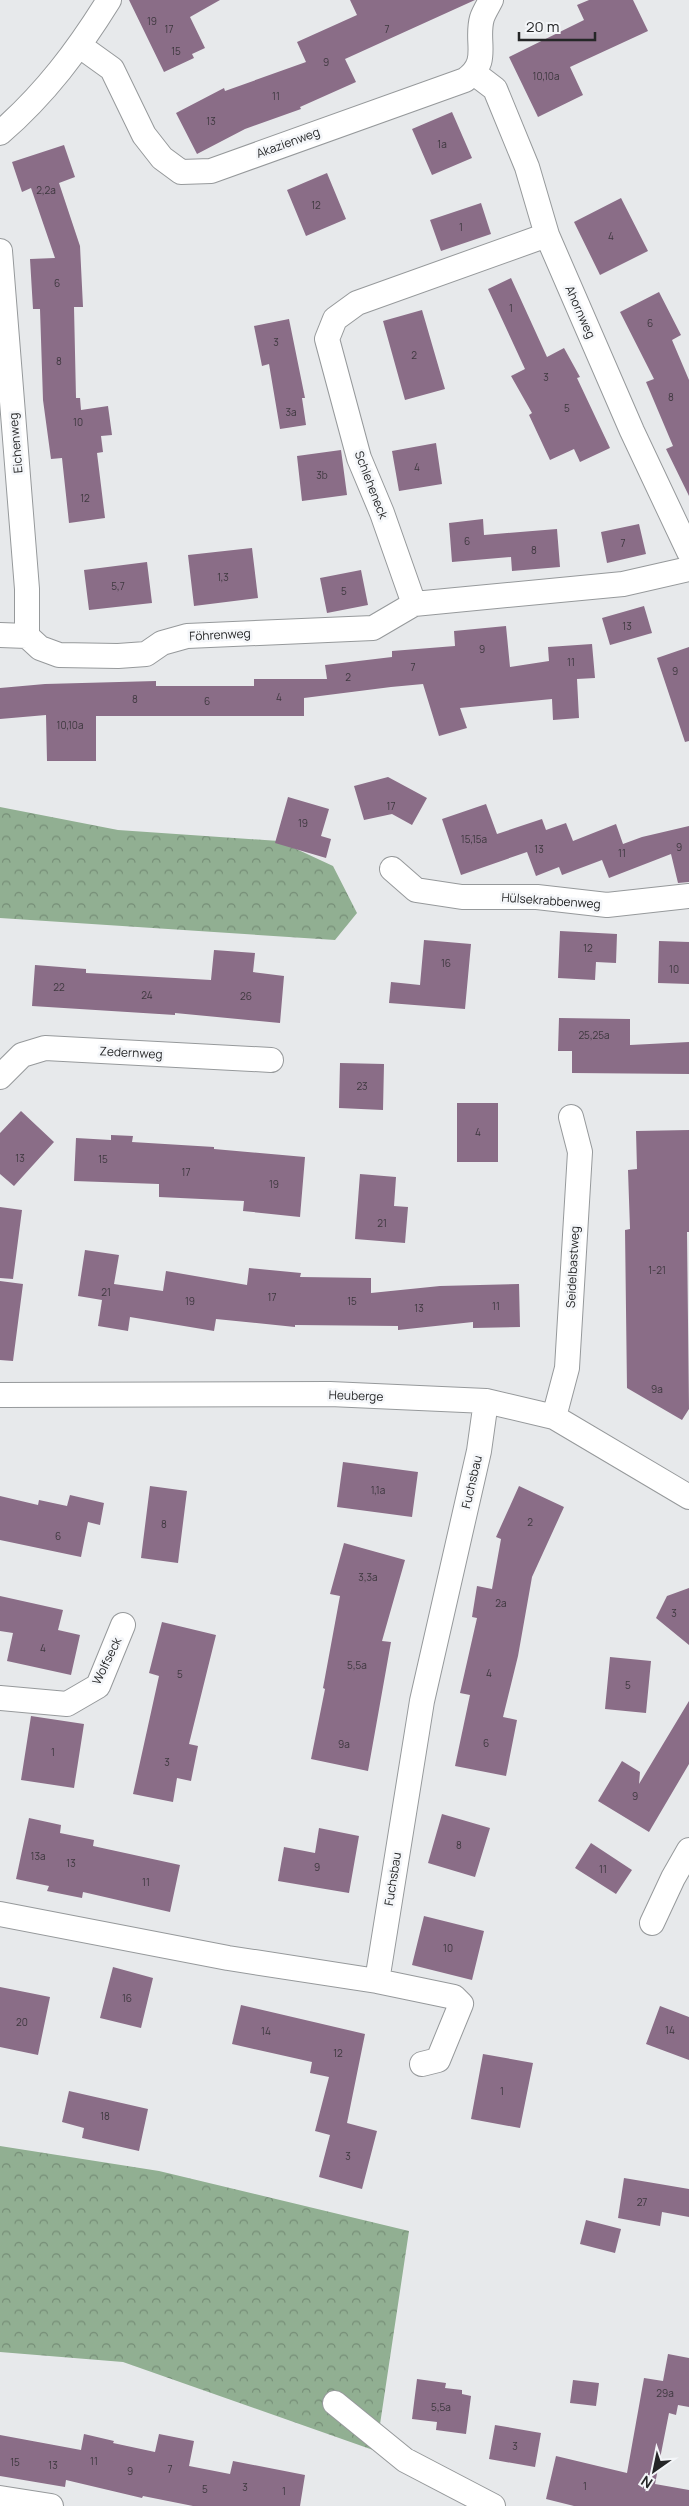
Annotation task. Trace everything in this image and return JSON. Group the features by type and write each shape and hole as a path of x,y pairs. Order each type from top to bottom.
{"street":[{"path":"0,133 24,113 56,78 80,46 109,0"},
{"path":"474,73 481,57 482,18 491,0"},
{"name":"Akazienweg","path":"80,46 112,69 144,135 162,158 181,172 211,171 465,80 474,73"},
{"name":"Ahornweg","path":"474,73 495,89 527,167 547,235 632,431 689,552"},
{"name":"Schleheneck","path":"414,604 382,513 360,458 327,339 334,319 357,303 547,235"},
{"name":"Eichenweg","path":"0,251 28,589 27,636"},
{"path":"414,604 623,584 689,569"},
{"name":"Föhrenweg","path":"27,636 40,648 59,655 146,654 162,643 187,636 373,628 414,604"},
{"path":"0,635 27,636"},
{"name":"Hülsekrabbenweg","path":"392,869 416,890 462,897 536,897 607,905 689,896"},
{"name":"Zedernweg","path":"0,1077 22,1055 45,1048 271,1060"},
{"name":"Seidelbastweg","path":"554,1417 567,1368 580,1152 571,1117"},
{"name":"Heuberge","path":"0,1395 330,1394 486,1401 554,1417 689,1497"},
{"name":"Fuchsbau","path":"377,1981 422,1702 479,1451 486,1401"},
{"name":"Wolfseck","path":"0,1698 67,1704 98,1686 124,1626"},
{"path":"652,1923 673,1878 689,1850"},
{"path":"0,1914 228,1958 377,1981 454,1997 461,2004 438,2060 422,2064"},
{"path":"335,2403 405,2460 493,2506"},
{"path":"0,2498 51,2506"}],"green space":[{"path":"0,807 118,830 279,841 333,866 357,913 335,940 0,918"},
{"path":"0,2146 159,2171 409,2231 376,2451 123,2362 0,2352"}],"building":[{"path":"129,0 220,0 190,17 205,48 192,54 194,58 164,72"},
{"path":"350,0 475,0 345,59 356,82 300,107 301,109 245,129 197,154 176,113 224,88 225,91 306,62 297,42 357,15"},
{"path":"589,0 633,0 648,31 570,67 583,95 538,117 509,57 584,20 577,5"},
{"path":"452,112 472,158 432,175 412,129"},
{"path":"64,145 75,177 59,183 80,246 83,307 74,307 76,398 80,398 81,410 108,406 112,435 101,436 103,452 97,453 105,518 69,523 62,458 51,459 43,400 40,309 33,309 30,259 55,258 31,188 22,192 12,162"},
{"path":"327,173 346,219 306,236 287,190"},
{"path":"621,198 648,251 600,275 574,222"},
{"path":"481,203 491,234 441,251 430,220"},
{"path":"511,278 547,357 564,348 580,377 577,378 610,448 580,462 574,449 550,460 529,415 532,413 511,376 525,369 488,289"},
{"path":"659,292 681,335 672,340 689,380 689,496 666,449 673,446 646,382 654,379 620,312"},
{"path":"422,310 445,389 405,400 383,321"},
{"path":"289,319 305,398 302,398 306,425 280,429 269,364 262,366 254,326"},
{"path":"436,443 442,484 399,491 392,451"},
{"path":"341,450 347,495 302,501 297,456"},
{"path":"483,519 484,535 557,529 560,567 512,571 511,557 452,562 449,523"},
{"path":"639,524 646,554 607,563 601,532"},
{"path":"252,548 258,598 194,606 188,555"},
{"path":"147,562 152,603 89,610 84,570"},
{"path":"361,570 368,605 327,613 320,578"},
{"path":"644,606 652,633 610,645 602,618"},
{"path":"506,626 510,667 549,661 548,647 592,644 595,678 577,679 579,718 553,720 552,699 460,708 467,728 439,736 423,684 304,698 304,716 96,716 96,761 47,761 46,715 0,719 0,688 45,684 156,681 156,686 254,686 254,679 327,679 325,665 392,657 392,651 455,646 454,631"},
{"path":"689,647 689,741 685,742 657,658"},
{"path":"388,777 427,798 412,825 392,814 364,820 354,786"},
{"path":"288,797 329,809 321,836 331,839 326,858 275,843"},
{"path":"486,804 497,834 542,819 546,830 566,823 573,841 616,824 623,844 642,837 689,826 689,882 678,883 671,854 609,878 602,860 562,875 559,867 536,876 527,852 461,875 442,819"},
{"path":"560,931 617,934 616,963 596,962 595,980 558,978"},
{"path":"424,940 471,944 465,1009 389,1003 391,982 420,985"},
{"path":"659,941 689,942 689,984 658,983"},
{"path":"214,950 255,953 253,972 284,976 280,1023 175,1013 175,1015 32,1006 35,965 86,969 86,973 211,980"},
{"path":"559,1018 630,1019 630,1045 689,1042 689,1074 572,1073 572,1051 558,1051"},
{"path":"340,1063 384,1064 383,1110 339,1108"},
{"path":"457,1103 498,1103 498,1162 457,1162"},
{"path":"21,1111 54,1142 14,1186 0,1174 0,1133"},
{"path":"689,1130 689,1232 687,1232 689,1409 682,1420 627,1388 625,1230 630,1229 628,1170 637,1169 636,1131"},
{"path":"111,1135 133,1136 132,1142 214,1147 214,1149 305,1157 300,1217 243,1211 244,1201 159,1197 159,1184 74,1181 76,1138 111,1140"},
{"path":"360,1174 396,1177 394,1206 408,1207 405,1243 355,1239"},
{"path":"0,1207 22,1210 13,1279 0,1278"},
{"path":"85,1250 119,1255 114,1284 163,1291 166,1271 247,1285 249,1268 301,1273 300,1277 371,1278 371,1293 440,1286 519,1284 520,1327 473,1328 473,1322 398,1330 398,1326 295,1325 295,1327 216,1319 214,1331 130,1317 128,1331 98,1326 102,1300 78,1296"},
{"path":"0,1281 23,1284 13,1361 0,1360"},
{"path":"343,1462 418,1472 412,1517 337,1507"},
{"path":"150,1486 187,1491 178,1563 141,1558"},
{"path":"519,1486 564,1507 532,1577 518,1656 503,1717 517,1720 506,1776 455,1766 470,1695 460,1693 477,1618 472,1617 477,1586 492,1589 501,1539 496,1537"},
{"path":"70,1495 104,1503 100,1525 88,1522 81,1557 0,1540 0,1496 38,1505 39,1500 67,1506"},
{"path":"344,1543 405,1560 382,1641 391,1642 368,1771 311,1759 325,1689 323,1688 340,1596 330,1594"},
{"path":"689,1588 689,1645 656,1618 667,1596"},
{"path":"0,1596 63,1610 58,1630 80,1635 71,1675 7,1661 13,1633 0,1631"},
{"path":"162,1622 216,1635 189,1744 198,1746 191,1781 177,1778 173,1802 133,1794 159,1676 149,1673"},
{"path":"610,1657 651,1661 646,1713 605,1709"},
{"path":"689,1701 689,1764 649,1832 598,1801 622,1761 640,1772 639,1784"},
{"path":"31,1716 84,1724 74,1788 21,1780"},
{"path":"442,1814 490,1828 475,1877 428,1863"},
{"path":"29,1818 61,1825 60,1833 94,1840 93,1846 180,1865 170,1912 83,1892 82,1898 47,1891 49,1886 16,1879"},
{"path":"319,1828 359,1836 349,1893 278,1881 284,1847 315,1853"},
{"path":"591,1843 632,1870 616,1894 575,1868"},
{"path":"424,1916 484,1931 472,1980 412,1965"},
{"path":"113,1967 153,1978 141,2028 100,2018"},
{"path":"0,1987 50,1997 38,2055 0,2047"},
{"path":"241,2005 365,2034 347,2123 377,2131 362,2189 319,2177 330,2135 315,2131 329,2077 310,2073 312,2062 232,2044"},
{"path":"660,2006 689,2017 689,2060 646,2044"},
{"path":"483,2054 533,2063 520,2128 471,2119"},
{"path":"69,2091 148,2109 139,2151 82,2138 84,2128 62,2122"},
{"path":"624,2178 689,2189 689,2217 662,2212 660,2226 618,2218"},
{"path":"586,2220 621,2229 615,2253 580,2244"},
{"path":"668,2354 689,2358 689,2407 678,2405 676,2415 669,2413 655,2484 689,2490 689,2506 574,2506 546,2499 556,2456 627,2473 644,2378 663,2381"},
{"path":"417,2379 446,2383 445,2388 462,2390 462,2394 471,2396 466,2434 436,2430 437,2422 412,2419"},
{"path":"573,2380 599,2383 596,2406 570,2403"},
{"path":"495,2425 541,2433 535,2467 489,2459"},
{"path":"84,2434 114,2441 113,2443 155,2452 159,2434 194,2441 189,2466 230,2474 233,2461 305,2475 300,2506 193,2506 143,2496 142,2498 66,2480 65,2487 0,2476 0,2435 81,2450"}]}
